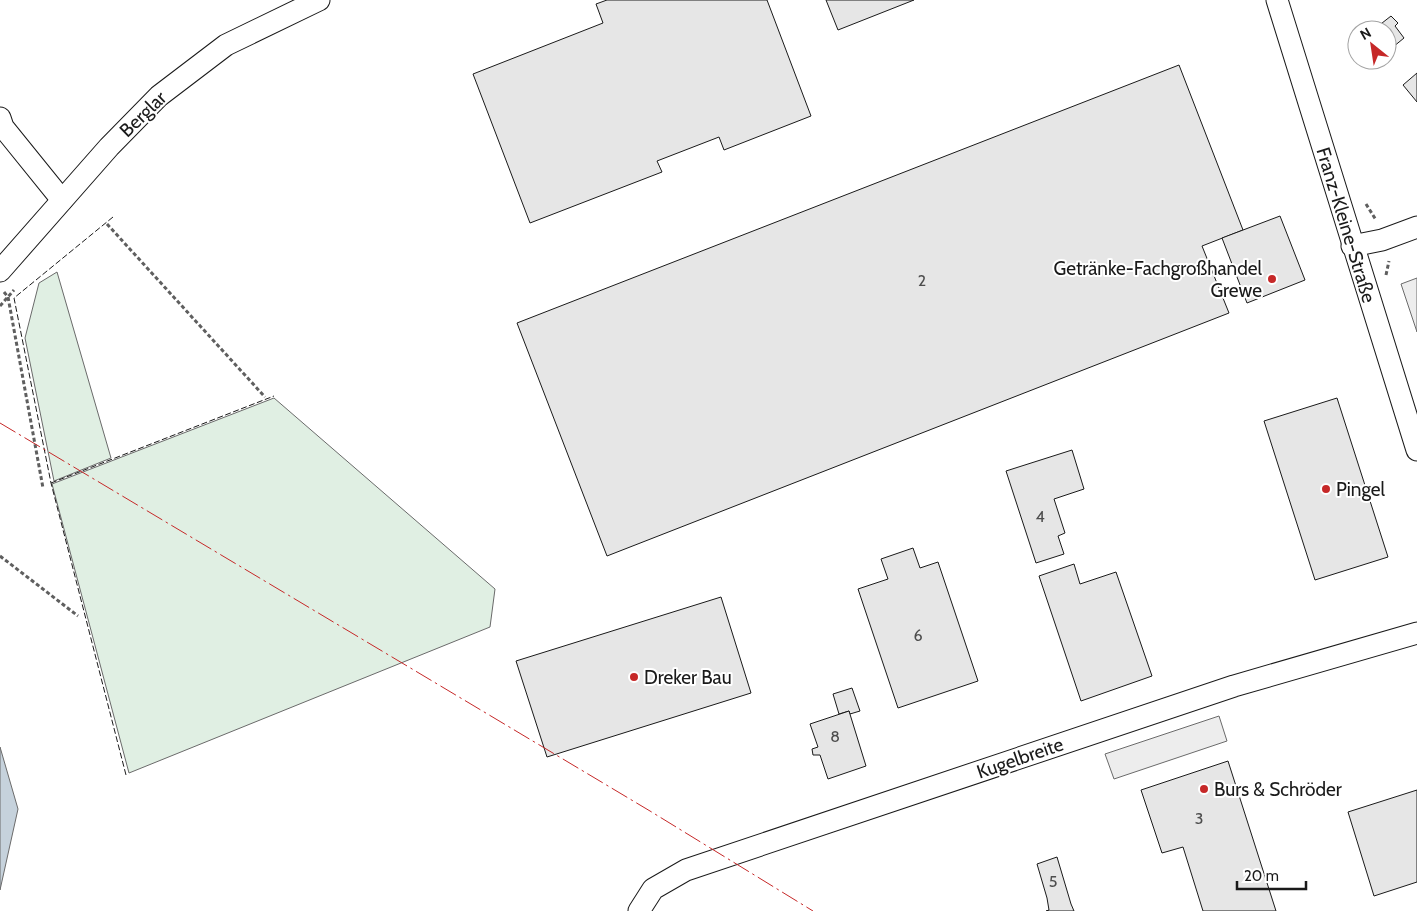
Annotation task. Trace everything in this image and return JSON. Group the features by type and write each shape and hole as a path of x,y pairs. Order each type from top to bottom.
{"street":[{"name":"Berglar","path":"0,271 109,147 159,96 226,45 319,0"},
{"name":"Franz-Kleine-Straße","path":"1276,0 1417,450"},
{"path":"0,118 2,127 62,200"},
{"path":"1352,246 1382,240 1417,227"},
{"name":"Kugelbreite","path":"638,911 653,889 686,870 1234,686 1417,633"}],"path":[{"path":"107,224 265,397"},
{"path":"0,288 8,297 43,488"},
{"path":"0,556 78,616"}],"green space":[{"path":"57,272 111,458 54,481 25,338 39,283"},
{"path":"274,398 495,589 490,627 129,773 52,484"}],"shaded area":[{"path":"1417,278 1417,332 1401,284"},
{"path":"1219,716 1227,741 1114,779 1105,754"},
{"path":"0,747 18,809 0,890"}],"building":[{"path":"607,0 767,0 811,116 724,150 719,137 657,161 662,172 530,223 473,74 603,23 596,4"},
{"path":"826,0 914,0 838,30"},
{"path":"1391,16 1395,20 1386,20"},
{"path":"1397,29 1404,38 1397,44"},
{"path":"1179,65 1243,230 1202,246 1229,313 607,556 517,323"},
{"path":"1417,73 1417,102 1403,85"},
{"path":"1280,216 1305,280 1247,303 1222,238"},
{"name":"Pingel","path":"1337,398 1388,557 1315,580 1264,421"},
{"path":"1072,450 1084,489 1054,499 1065,533 1058,536 1064,554 1036,563 1006,471"},
{"path":"913,548 920,568 938,562 978,681 898,708 858,589 888,579 881,559"},
{"path":"1074,564 1080,584 1116,572 1152,676 1081,701 1039,576"},
{"name":"Dreker Bau","path":"721,597 751,693 547,757 516,661"},
{"path":"852,688 860,711 850,714 849,711 839,714 833,694"},
{"path":"849,711 866,766 828,779 820,755 813,755 812,749 818,747 810,724"},
{"path":"1228,761 1276,911 1203,911 1183,847 1162,853 1141,790"},
{"path":"1417,790 1417,882 1374,896 1348,812"},
{"path":"1057,857 1074,911 1046,911 1049,910 1047,898 1037,864"}],"fence":[{"path":"113,217 14,298 51,483 126,775"},
{"path":"51,483 274,396"}],"power":[{"path":"0,423 650,811 813,911"}],"place":[{"name":"Getränke-Fachgroßhandel Grewe","path":"1272,279"},
{"name":"Pingel","path":"1326,489"},
{"name":"Dreker Bau","path":"634,677"},
{"name":"Burs & Schröder","path":"1204,789"}]}
